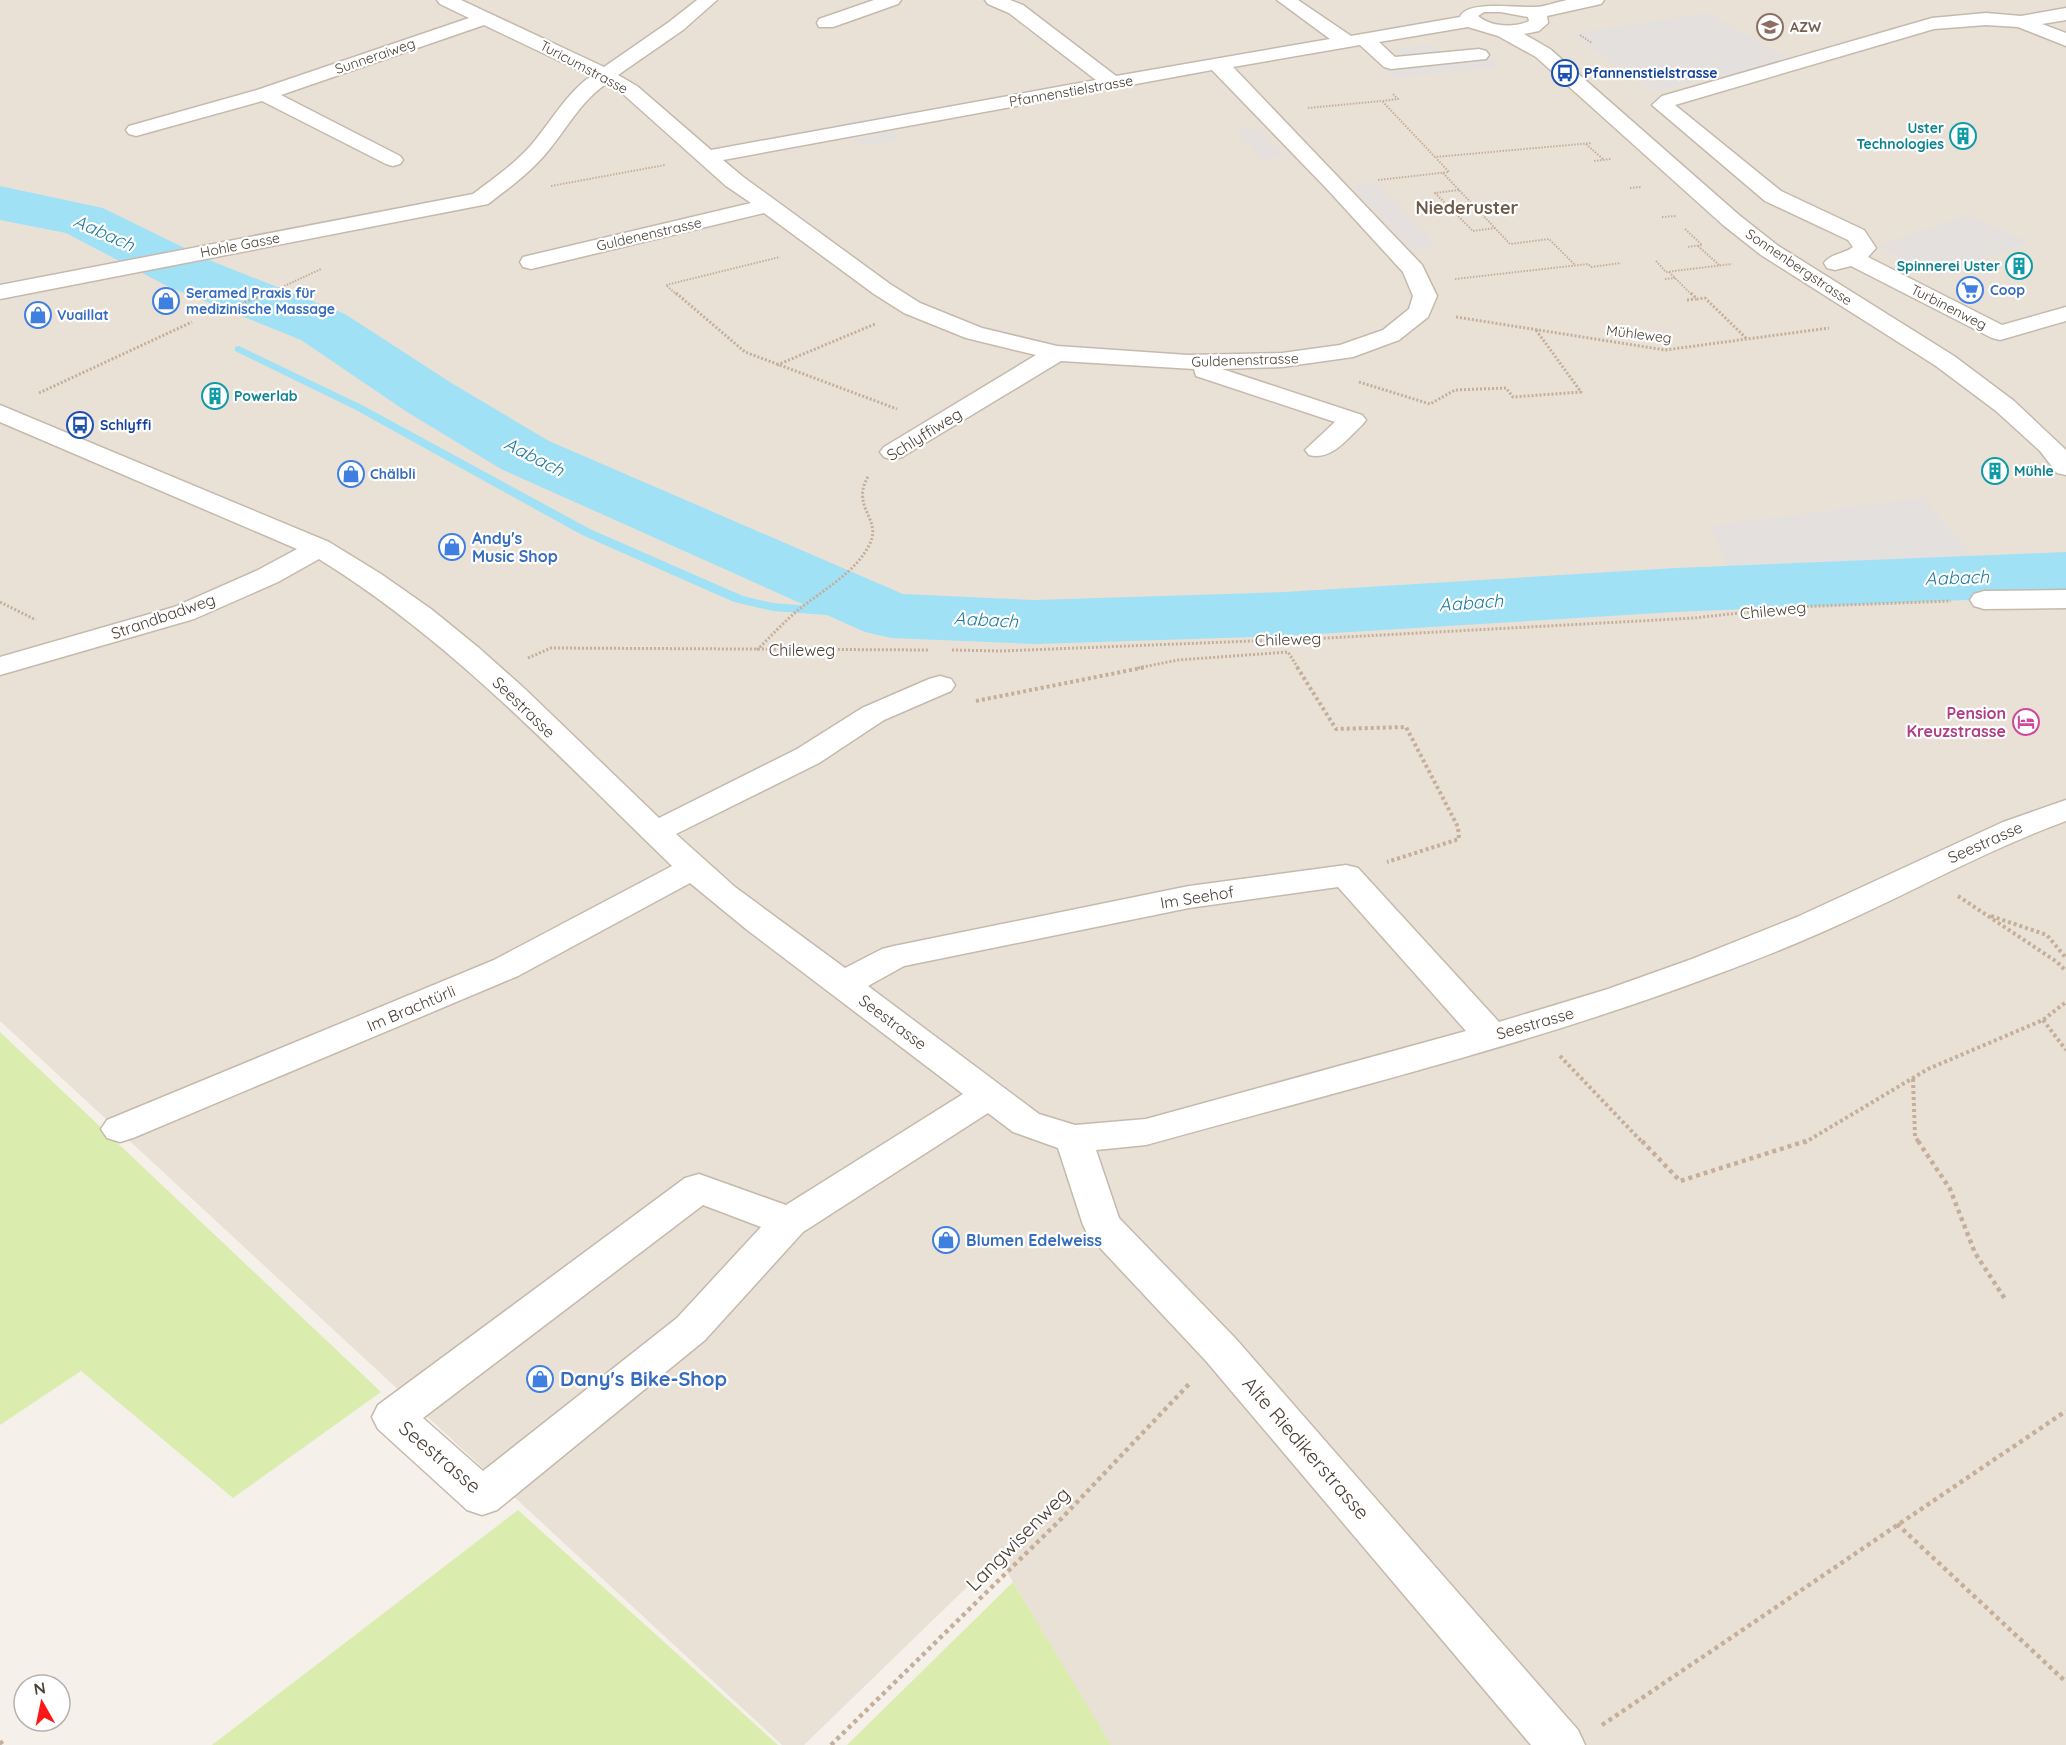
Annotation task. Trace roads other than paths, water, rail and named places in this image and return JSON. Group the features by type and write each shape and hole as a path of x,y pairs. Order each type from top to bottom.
{"street":[{"name":"Turicumstrasse","path":"446,0 604,75 630,90 706,157"},
{"name":"Hohle Gasse","path":"0,292 480,199 514,174 539,149 584,90 676,26 708,0"},
{"path":"826,23 892,0"},
{"path":"994,0 1016,9 1113,83"},
{"path":"1286,0 1391,63 1479,55"},
{"path":"1531,21 1483,7 1478,26 1502,30 1531,21 1595,0"},
{"name":"Pfannenstielstrasse","path":"706,157 1355,40 1483,7"},
{"path":"1801,272 1853,258 1865,248 1856,235 1773,196 1662,105 1669,100 1932,24 1986,19 2020,22 2066,14"},
{"name":"Sunneraiweg","path":"136,130 264,94 486,18"},
{"name":"Sonnenbergstrasse","path":"1531,21 1543,53"},
{"path":"2020,22 2066,40"},
{"name":"Sonnenbergstrasse","path":"1502,30 1543,53 1731,220 1780,258 1965,375 2005,406 2049,446 2066,467"},
{"name":"Guldenenstrasse","path":"706,157 767,206 882,289 912,308 974,333 1057,353 1188,362 1311,358 1344,352 1391,335 1420,312 1425,296 1414,270 1224,69 1215,64"},
{"path":"264,94 393,160"},
{"name":"Guldenenstrasse","path":"531,262 767,206"},
{"name":"Turbinenweg","path":"1853,258 2000,333 2066,314"},
{"name":"Schlyffiweg","path":"893,452 1057,353"},
{"path":"1188,362 1206,371 1353,420 1318,450"},
{"name":"Seestrasse","path":"0,413 318,548 348,564 422,615 489,674 693,868 744,910 1026,1123 1074,1139 1146,1132 1491,1036 1620,997 1809,925 2014,829 2066,810"},
{"name":"Strandbadweg","path":"0,666 184,613 268,576 318,548"},
{"path":"1984,600 2066,599"},
{"path":"655,832 808,756 873,714 940,685"},
{"name":"Im Brachtürli","path":"120,1129 506,968 693,868"},
{"name":"Im Seehof","path":"843,984 894,957 1189,897 1346,875 1491,1036"},
{"name":"Seestrasse","path":"789,1222 699,1188 393,1417 482,1497 692,1329 789,1222 989,1095"},
{"name":"Alte Riedikerstrasse","path":"1074,1139 1102,1225 1221,1350 1576,1738"}],"waterway":[{"name":"Aabach","path":"0,203 83,220 188,273 323,327 430,398 525,455 891,616 1035,622 1285,614 1675,590 2066,574"},
{"path":"136,246 140,270"},
{"path":"239,349 358,407 586,532 739,599 773,607 891,616"}],"place":[{"name":"AZW","path":"1770,27"},
{"name":"Pfannenstielstrasse","path":"1565,73"},
{"name":"Uster Technologies","path":"1963,136"},
{"name":"Spinnerei Uster","path":"2019,266"},
{"name":"Coop","path":"1970,290"},
{"name":"Seramed Praxis für medizinische Massage","path":"166,301"},
{"name":"Vuaillat","path":"38,315"},
{"name":"Powerlab","path":"215,396"},
{"name":"Schlyffi","path":"80,425"},
{"name":"Mühle","path":"1995,471"},
{"name":"Chälbli","path":"351,474"},
{"name":"Andy's Music Shop","path":"452,547"},
{"name":"Pension Kreuzstrasse","path":"2026,722"},
{"name":"Blumen Edelweiss","path":"946,1240"},
{"name":"Dany's Bike-Shop","path":"540,1379"}],"district":[{"name":"Niederuster","path":"1467,208"}]}
